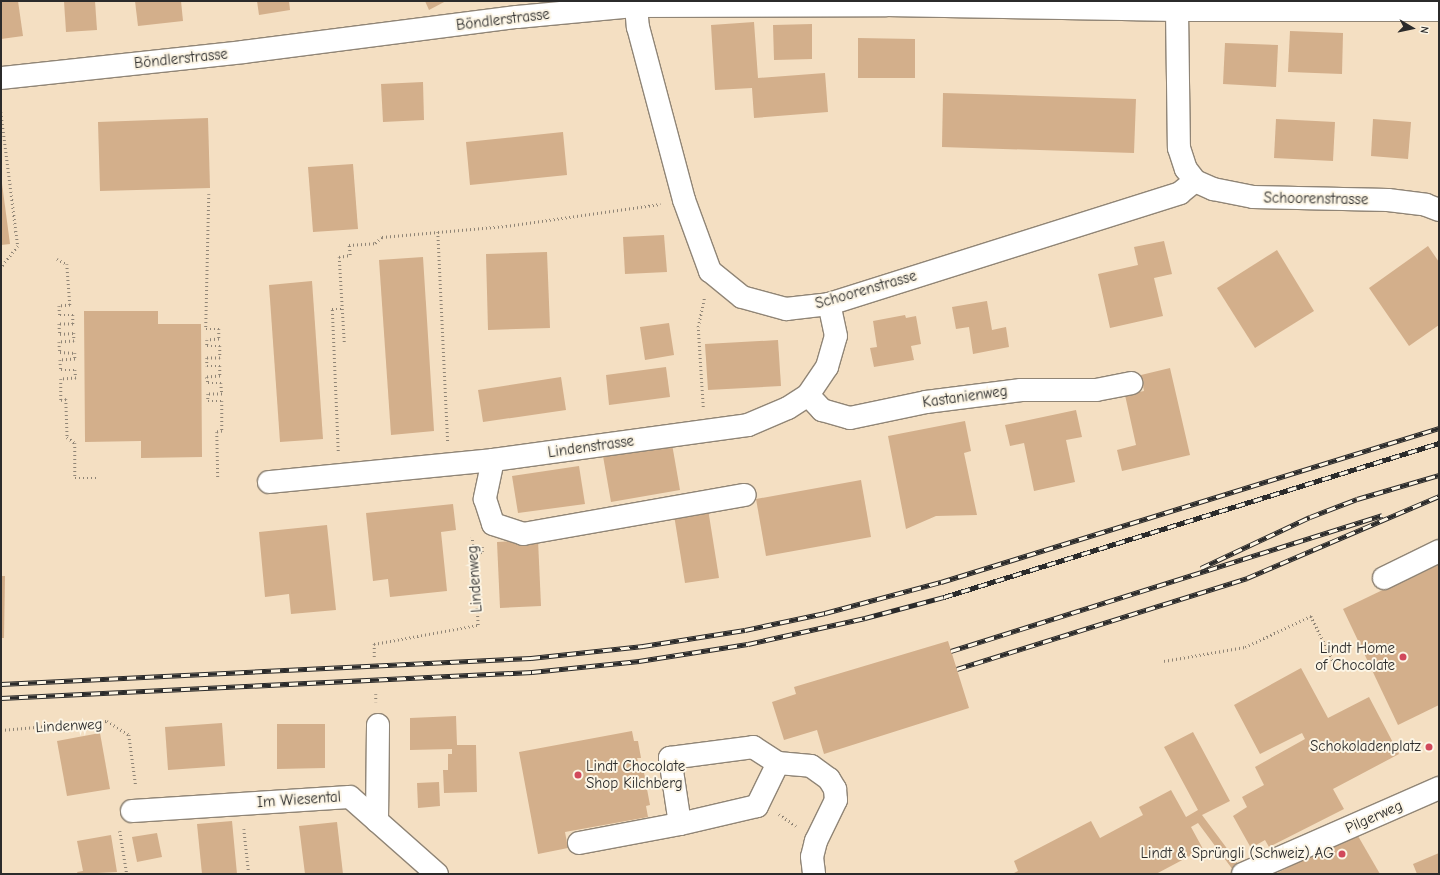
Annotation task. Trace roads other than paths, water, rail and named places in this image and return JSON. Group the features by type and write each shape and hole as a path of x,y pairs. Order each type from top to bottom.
{"street":[{"name":"Böndlerstrasse","path":"1,78 243,52 515,9 636,6 886,4 1154,5 1176,10 1439,10"},
{"name":"Schoorenstrasse","path":"636,6 638,27 684,200 710,270 742,297 786,309 829,304 1180,193 1195,180 1213,189 1253,197 1388,200 1426,205 1439,210"},
{"path":"1176,10 1179,148 1186,169 1195,180"},
{"name":"Lindenstrasse","path":"269,482 493,460 748,425 788,408 808,395 827,367 836,336 829,304"},
{"name":"Kastanienweg","path":"808,395 822,410 850,418 926,402 1021,390 1096,390 1131,383"},
{"path":"493,460 485,499 493,524 523,534 745,495"},
{"path":"1384,578 1439,551"},
{"path":"377,821 378,725"},
{"path":"680,824 670,758 753,747 778,763 811,766 828,779 835,789 836,800 832,811 816,841 812,857 814,874"},
{"path":"579,844 680,824 756,806 778,763"},
{"name":"Pilgerweg","path":"1243,874 1439,788"},
{"name":"Im Wiesental","path":"136,812 350,797 436,874"}],"railway":[{"path":"1,684 531,658 643,646 745,630 825,613 941,582 1439,428"},
{"path":"1,698 532,672 639,661 748,644 865,618 944,597 1439,443"},
{"path":"1201,568 1310,517 1357,499 1439,475"},
{"path":"957,669 1247,578 1439,496"},
{"path":"951,651 1382,515"}],"place":[{"name":"Lindt Home of Chocolate","path":"1403,657"},
{"name":"Schokoladenplatz","path":"1429,747"},
{"name":"Lindt Chocolate Shop Kilchberg","path":"578,775"},
{"name":"Lindt & Sprüngli (Schweiz) AG","path":"1342,854"}]}
